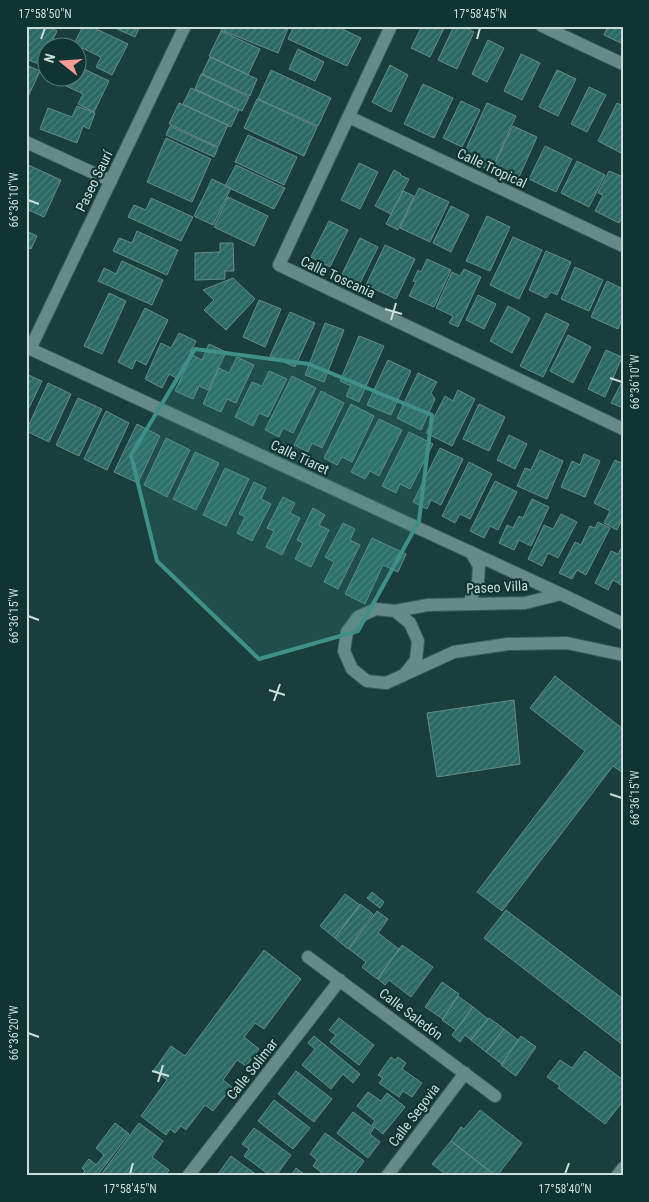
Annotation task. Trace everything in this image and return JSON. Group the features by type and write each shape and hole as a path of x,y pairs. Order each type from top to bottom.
{"street":[{"name":"Paseo Saurí","path":"28,348 185,26"},
{"name":"Calle Toscania","path":"391,26 278,265 623,429"},
{"path":"542,26 623,64"},
{"name":"Calle Tropical","path":"348,117 623,246"},
{"path":"26,142 111,181"},
{"name":"Calle Tiaret","path":"28,348 561,594"},
{"path":"469,604 478,581 479,566 472,552"},
{"path":"561,594 623,624"},
{"name":"Paseo Villa","path":"561,594 525,603 428,605 395,611 376,609 358,616 346,632 344,651 352,669 367,681 386,683 454,652 508,644 567,642 623,655"},
{"path":"395,611 410,623 418,640 416,660 404,675"},
{"name":"Calle Saledón","path":"308,957 495,1096"},
{"name":"Calle Solimar","path":"188,1176 340,980"},
{"name":"Calle Segovia","path":"388,1176 464,1073"},
{"path":"617,1176 623,1168"}],"highlighted area":[{"path":"195,349 309,364 432,415 419,521 358,631 259,659 157,561 131,455"}],"building":[{"path":"26,26 47,26 57,31 54,38 38,38 38,64 26,59"},
{"path":"83,26 90,26 128,44 112,75 96,67 101,57 88,51 88,38 77,38"},
{"path":"118,26 140,26 135,37 117,29"},
{"path":"222,26 283,26 288,28 278,53 221,30"},
{"path":"294,26 336,26 361,38 347,66 288,39"},
{"path":"422,26 445,26 430,57 411,48"},
{"path":"454,26 463,26 474,32 457,69 438,60"},
{"path":"608,26 623,26 623,39 621,43 604,35"},
{"path":"221,31 260,49 248,75 209,56"},
{"path":"488,40 504,48 487,82 472,74"},
{"path":"298,49 324,62 315,81 289,69"},
{"path":"521,54 540,63 522,100 504,91"},
{"path":"210,57 257,79 250,96 202,74"},
{"path":"26,65 38,70 38,75 26,101"},
{"path":"390,65 408,75 391,112 372,102"},
{"path":"271,70 331,98 318,126 258,99"},
{"path":"557,70 576,79 558,116 539,107"},
{"path":"88,71 109,81 94,112 78,104 83,94 71,88 88,88"},
{"path":"201,74 249,97 242,111 195,89"},
{"path":"423,84 453,98 434,138 404,124"},
{"path":"589,87 606,95 587,132 571,124"},
{"path":"191,88 239,110 231,127 183,104"},
{"path":"257,99 317,127 304,156 244,128"},
{"path":"461,101 480,110 462,147 443,138"},
{"path":"179,103 228,125 218,147 169,124"},
{"path":"487,103 516,116 491,171 462,158"},
{"path":"617,103 623,106 623,154 598,141"},
{"path":"77,106 95,113 89,129 83,126 77,143 40,129 48,108 72,117"},
{"path":"170,126 218,148 214,157 166,135"},
{"path":"513,126 537,137 519,177 494,165"},
{"path":"248,135 297,157 284,185 235,162"},
{"path":"166,138 211,159 192,202 147,182"},
{"path":"545,146 572,159 556,192 529,179"},
{"path":"577,161 605,175 589,207 561,193"},
{"path":"359,163 378,172 360,209 341,200"},
{"path":"26,164 61,180 44,217 26,209"},
{"path":"236,165 285,188 274,209 225,186"},
{"path":"394,170 409,179 391,214 375,206"},
{"path":"609,171 623,177 623,216 619,223 595,211 603,195 598,193"},
{"path":"212,179 231,188 213,225 194,216"},
{"path":"419,188 449,202 430,242 400,228"},
{"path":"403,191 414,196 398,230 386,224"},
{"path":"228,197 268,216 254,246 214,227"},
{"path":"151,198 193,217 181,241 128,217 134,205 146,210"},
{"path":"451,206 469,215 451,252 433,243"},
{"path":"487,216 510,227 490,271 466,261"},
{"path":"329,221 348,230 330,267 311,257"},
{"path":"26,231 37,236 31,249 26,247"},
{"path":"137,231 178,250 167,275 113,251 119,238 132,243"},
{"path":"513,237 542,250 519,299 490,285"},
{"path":"360,238 378,247 360,283 342,274"},
{"path":"220,243 233,243 234,271 225,271 225,279 195,280 195,253 220,252"},
{"path":"385,245 415,259 396,299 366,285"},
{"path":"546,251 571,262 557,295 551,292 546,298 529,290"},
{"path":"427,259 451,270 434,307 409,296 416,282 413,281 418,270 421,272"},
{"path":"122,261 163,280 152,305 98,281 104,268 116,274"},
{"path":"575,267 603,280 589,311 561,299"},
{"path":"464,269 481,277 458,327 449,323 453,316 436,308 452,272 460,276"},
{"path":"233,278 255,299 226,330 204,310 214,300 203,290"},
{"path":"607,281 623,289 623,317 618,329 591,317"},
{"path":"109,293 126,301 102,354 84,346"},
{"path":"478,295 496,304 484,329 466,320"},
{"path":"259,300 281,309 265,347 243,337"},
{"path":"508,306 530,318 512,353 490,341"},
{"path":"145,308 168,320 146,365 136,360 132,369 118,362"},
{"path":"290,312 315,323 295,367 270,356"},
{"path":"546,313 569,324 543,377 520,366"},
{"path":"325,323 344,330 324,382 305,375"},
{"path":"179,333 196,341 178,379 169,374 162,388 145,379 161,343 171,348"},
{"path":"568,335 591,347 573,383 550,371"},
{"path":"359,336 384,346 359,402 346,396 351,386 340,381"},
{"path":"209,344 226,352 208,390 199,386 193,399 175,391 192,355 202,360"},
{"path":"606,350 622,357 605,397 588,389"},
{"path":"237,357 254,365 236,403 227,399 221,412 203,404 219,368 229,373"},
{"path":"388,360 411,371 391,415 367,405"},
{"path":"269,371 287,379 268,417 259,413 253,426 235,417 252,382 262,386"},
{"path":"418,373 437,382 431,393 435,399 421,430 397,418"},
{"path":"26,374 42,381 26,414"},
{"path":"292,376 316,388 293,433 283,428 279,437 265,430"},
{"path":"623,380 623,408 611,403"},
{"path":"48,383 71,394 49,442 26,431"},
{"path":"458,390 475,399 452,446 426,433 445,396 453,401"},
{"path":"321,391 344,403 322,448 312,443 308,452 294,445"},
{"path":"78,398 102,409 79,456 56,445"},
{"path":"351,404 374,416 352,462 342,457 337,465 324,458"},
{"path":"479,404 505,417 489,451 463,439"},
{"path":"106,411 129,423 107,470 84,459"},
{"path":"379,419 402,430 379,476 370,471 365,479 351,472"},
{"path":"137,424 160,436 138,483 114,472"},
{"path":"409,432 433,444 410,489 400,484 396,493 382,486"},
{"path":"509,435 527,444 515,469 497,460"},
{"path":"166,438 190,450 167,497 144,485"},
{"path":"440,448 463,459 441,505 431,500 427,509 413,502"},
{"path":"540,450 563,461 547,499 517,486 525,468 531,470"},
{"path":"195,452 219,463 196,510 173,499"},
{"path":"584,454 600,461 585,497 561,487 572,461 580,465"},
{"path":"615,460 623,464 623,517 617,530 604,523 610,511 594,503"},
{"path":"469,462 492,474 470,519 460,514 455,523 442,516"},
{"path":"225,468 249,479 226,526 203,515"},
{"path":"495,481 517,492 498,530 490,526 484,538 470,531"},
{"path":"254,482 266,488 261,499 271,504 252,541 237,533 245,517 239,514"},
{"path":"283,497 295,503 290,513 300,518 282,555 266,547 274,531 267,528"},
{"path":"532,499 549,507 531,546 519,540 514,550 499,543 507,525 513,528 519,516 523,518"},
{"path":"313,508 325,515 319,525 329,530 311,567 295,559 303,543 297,540"},
{"path":"561,514 577,522 558,558 548,553 542,566 528,559 544,525 553,529"},
{"path":"598,522 610,528 586,575 577,570 572,579 559,573 575,542 581,545 590,526 595,528"},
{"path":"343,523 355,529 350,540 360,545 338,589 324,582 334,562 325,557"},
{"path":"372,538 406,554 398,572 383,565 365,604 345,594"},
{"path":"623,545 623,586 613,580 608,590 595,583 611,551 618,554"},
{"path":"555,676 623,729 623,773 613,766 502,911 477,892 585,751 530,708"},
{"path":"514,700 520,764 437,777 427,713"},
{"path":"372,892 384,902 380,908 367,898"},
{"path":"345,894 360,905 335,938 320,926"},
{"path":"360,904 373,914 348,949 335,938"},
{"path":"506,910 623,999 623,1045 484,938"},
{"path":"377,911 388,919 378,933 399,949 377,979 362,967 366,962 349,949"},
{"path":"402,945 433,967 411,997 389,980 385,985 378,979"},
{"path":"264,950 301,979 264,1029 255,1023 244,1037 259,1049 246,1066 237,1060 223,1080 232,1087 213,1111 205,1105 186,1130 181,1126 175,1133 170,1129 166,1135 141,1116 167,1080 154,1070 171,1046 185,1056"},
{"path":"442,982 459,994 443,1019 425,1007"},
{"path":"458,996 473,1007 456,1030 442,1020"},
{"path":"473,1007 488,1019 471,1040 465,1035 460,1042 452,1035"},
{"path":"339,1018 374,1045 359,1065 330,1042 336,1035 329,1030"},
{"path":"489,1018 504,1029 486,1052 471,1040"},
{"path":"504,1029 518,1040 502,1064 486,1052"},
{"path":"314,1036 360,1074 353,1083 343,1074 331,1089 302,1065 315,1049 308,1043"},
{"path":"521,1036 536,1047 516,1076 501,1065"},
{"path":"585,1051 623,1080 623,1101 605,1124 558,1088 560,1086 547,1077 560,1060 572,1068"},
{"path":"391,1057 395,1060 398,1057 406,1063 402,1069 422,1083 412,1097 403,1091 399,1097 379,1083 383,1078 378,1075"},
{"path":"296,1071 332,1099 314,1122 278,1094"},
{"path":"368,1092 381,1101 387,1093 405,1107 383,1134 372,1125 375,1121 357,1106"},
{"path":"274,1100 310,1128 293,1149 258,1121"},
{"path":"480,1110 522,1143 497,1176 451,1141 461,1127 464,1129"},
{"path":"353,1112 374,1128 370,1134 380,1142 368,1158 337,1133"},
{"path":"115,1123 129,1134 97,1176 81,1176 85,1171 82,1168 89,1159 96,1165 104,1155 96,1148"},
{"path":"139,1123 163,1141 152,1157 169,1170 165,1176 100,1176"},
{"path":"254,1128 291,1155 276,1176 271,1176 244,1156 249,1149 242,1144"},
{"path":"325,1133 364,1161 353,1176 326,1176 313,1166 317,1160 310,1154"},
{"path":"451,1141 496,1176 448,1176 432,1164"},
{"path":"231,1156 258,1176 221,1176 218,1174"},
{"path":"296,1168 307,1176 291,1176"}]}
